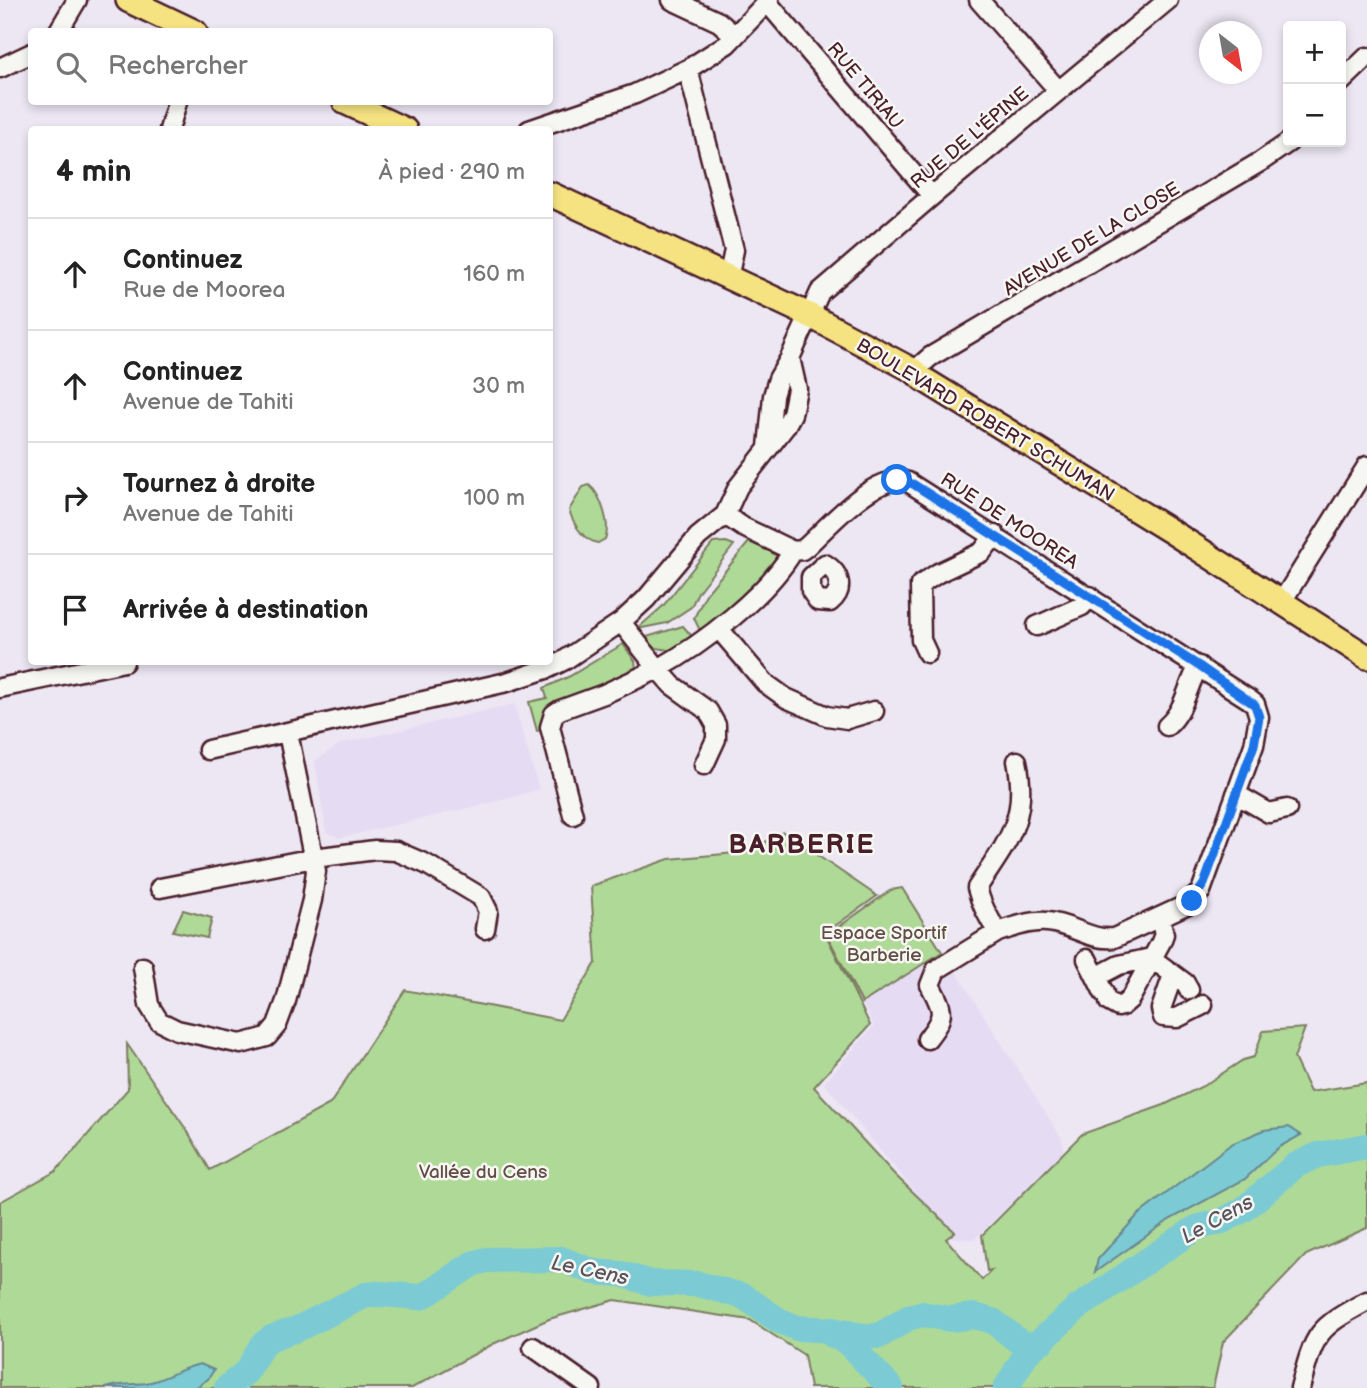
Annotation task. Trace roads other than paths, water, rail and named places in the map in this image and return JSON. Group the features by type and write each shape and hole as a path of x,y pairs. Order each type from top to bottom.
{"main road":[{"path":"128,0 187,28"},
{"path":"351,105 396,126"},
{"name":"BOULEVARD ROBERT SCHUMAN","path":"553,195 809,315 914,371 1367,657"}],"street":[{"path":"61,28 77,0"},
{"path":"672,0 719,22 735,36"},
{"path":"979,0 1059,90"},
{"name":"RUE DE L'ÉPINE","path":"725,514 738,487 768,447 778,379 820,292 1168,0"},
{"path":"541,126 635,94 688,69 727,44 768,1"},
{"name":"RUE TIRIAU","path":"768,1 932,196"},
{"path":"0,68 28,55"},
{"path":"1346,77 1367,57"},
{"path":"688,69 734,250 728,279"},
{"path":"170,126 176,105"},
{"name":"AVENUE DE LA CLOSE","path":"914,371 930,357 1283,146"},
{"path":"1281,603 1367,466"},
{"name":"RUE DE MOOREA","path":"573,815 550,727 554,715 560,710 604,694 658,669 702,643 784,567 799,549 869,491 882,483 897,480 913,484 995,535 1250,700 1258,710 1259,717 1254,745 1236,794"},
{"path":"553,665 565,660 621,622 646,599 698,537 725,514 743,527 799,549 818,569"},
{"path":"927,653 921,640 920,585 938,573 982,552 995,535"},
{"path":"1037,626 1082,606 1090,596"},
{"path":"621,622 672,685 708,712 716,725 716,739 704,765"},
{"path":"719,629 765,683 786,698 827,716 847,719 874,711"},
{"path":"0,688 110,665"},
{"path":"208,750 525,676 552,665"},
{"path":"1167,726 1179,714 1189,684 1199,666"},
{"path":"143,967 149,1005 159,1021 177,1030 241,1044 267,1037 277,1025 286,1001 312,900 316,871 288,733"},
{"path":"998,932 980,901 977,888 1013,832 1022,784 1017,761"},
{"path":"927,1039 941,1021 942,1007 930,985 936,970 998,932 1028,923 1047,922 1108,939 1122,936 1188,904 1201,891 1236,794 1269,813 1287,809"},
{"path":"160,888 314,858 374,850 406,854 481,897 488,911 485,929"},
{"path":"1087,959 1108,994 1130,999 1164,934 1160,918"},
{"path":"1108,994 1128,961 1151,958 1189,990"},
{"path":"1173,975 1160,1009 1163,1017 1177,1018 1203,1005"},
{"path":"1300,1388 1311,1347 1321,1330 1367,1301"},
{"path":"533,1347 591,1388"}],"water":[{"path":"1289,1127 1301,1135 1279,1147 1245,1179 1169,1220 1095,1272 1098,1259 1138,1215 1231,1144 1264,1130"},
{"path":"200,1364 214,1370 208,1379 195,1388 106,1388 151,1382"}],"waterway":[{"name":"Le Cens","path":"1006,1388 1026,1354 1077,1308 1175,1242 1196,1228 1222,1221 1243,1210 1296,1165 1318,1155 1367,1146"},
{"name":"Le Cens","path":"227,1388 247,1371 262,1345 271,1338 297,1329 366,1295 420,1297 472,1264 486,1260 561,1259 594,1272 621,1274 651,1283 698,1284 743,1296 778,1320 797,1328 879,1336 908,1318 922,1314 950,1319 974,1316 993,1321 1021,1343 1032,1345 1044,1340"},
{"name":"Le Cens","path":"831,1334 847,1342 891,1388"}],"district":[{"name":"BARBERIE","path":"802,844"}],"park label":[{"name":"Espace Sportif Barberie","path":"884,943"},
{"name":"Vallée du Cens","path":"483,1171"}]}
